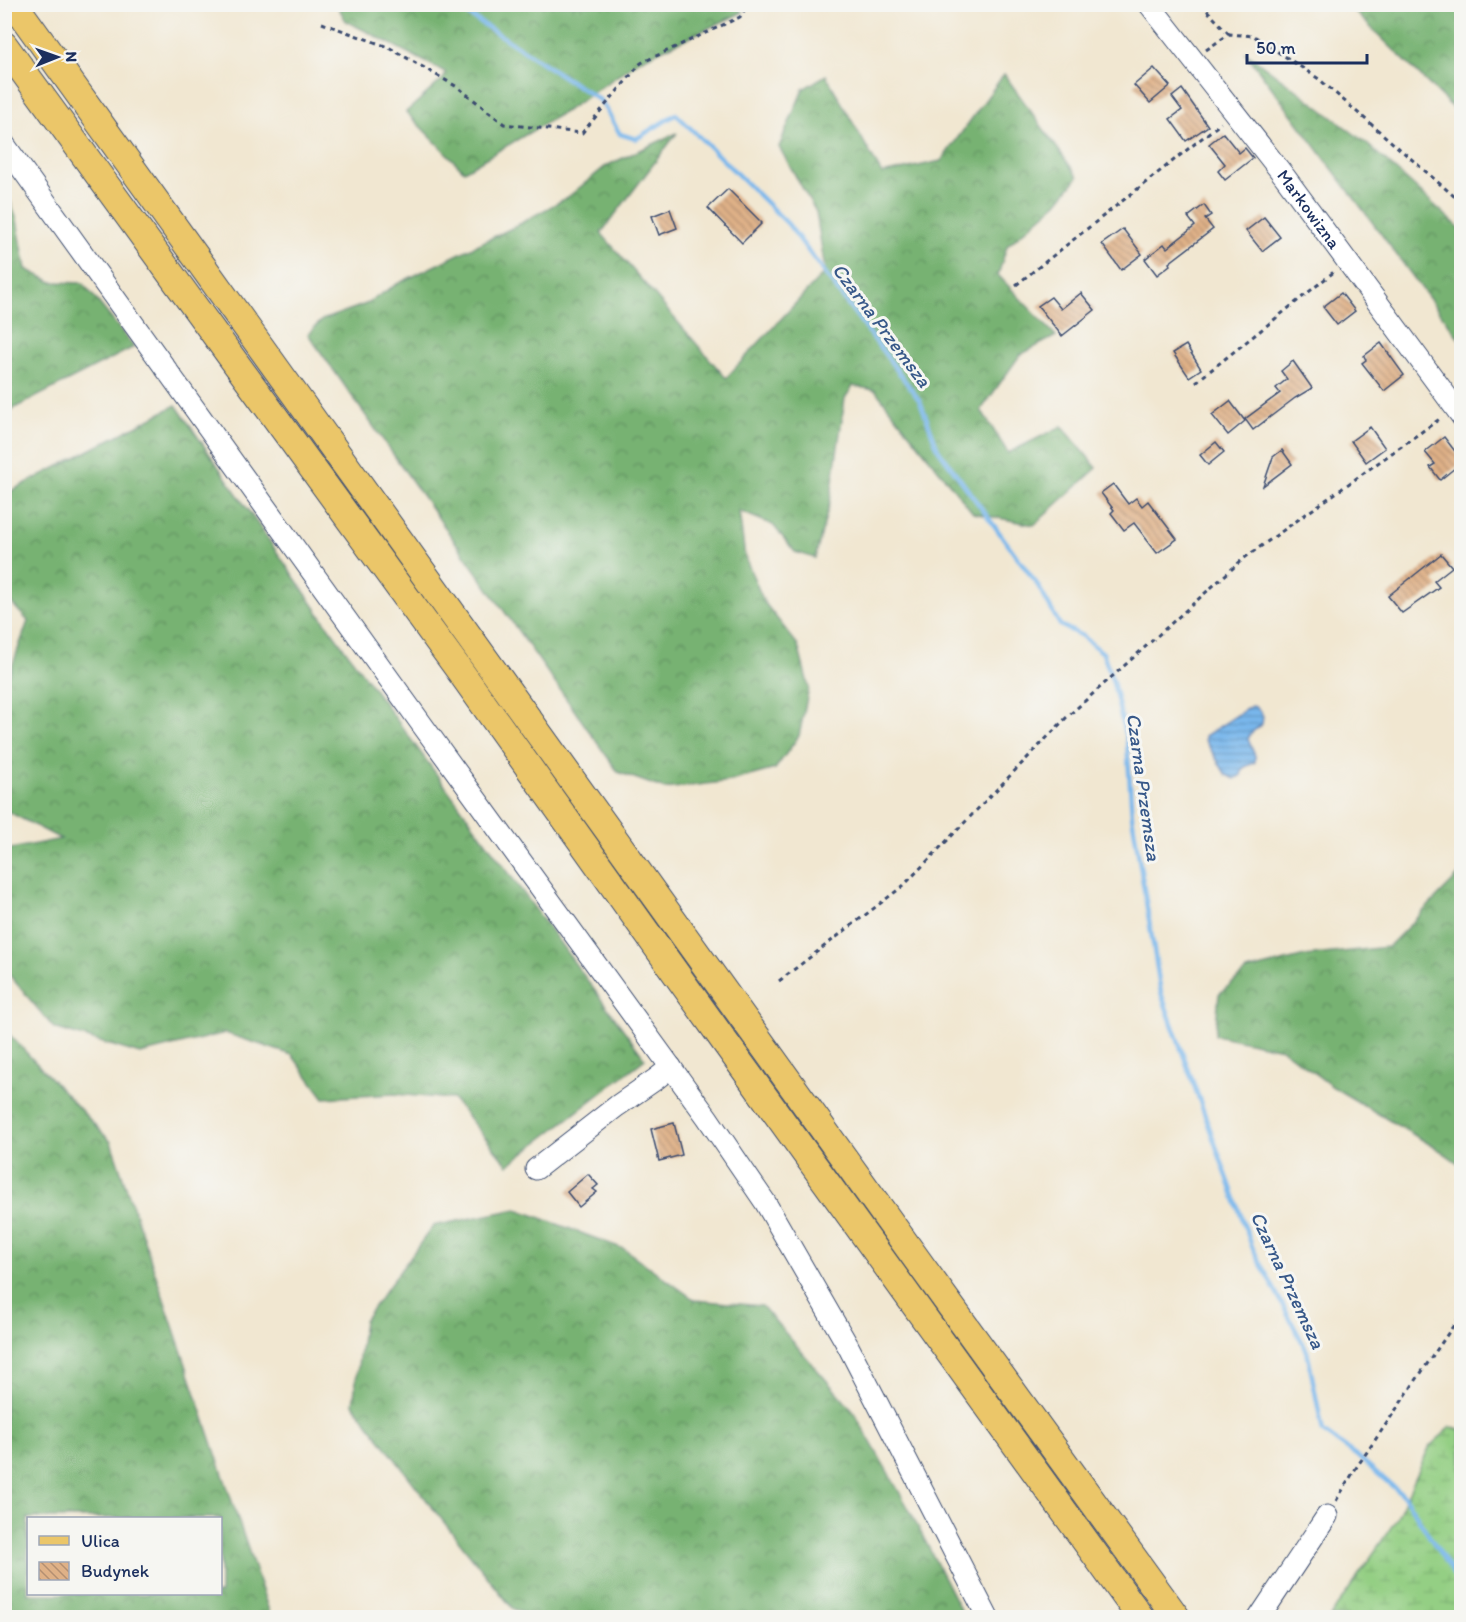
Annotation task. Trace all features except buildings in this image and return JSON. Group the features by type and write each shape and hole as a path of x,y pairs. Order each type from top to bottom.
{"main road":[{"path":"14,4 1177,1617"},
{"path":"4,45 457,667 1141,1617"}],"street":[{"name":"Markowizna","path":"1149,4 1348,261 1458,413"},
{"path":"4,144 671,1067 765,1202 848,1346 988,1617"},
{"path":"536,1169 671,1067"},
{"path":"1259,1617 1327,1515"}],"path":[{"path":"322,23 388,47 459,88 504,124 582,133 640,63 740,17 748,4"},
{"path":"1201,4 1229,34"},
{"path":"1192,59 1229,34 1254,36 1319,79 1461,202"},
{"path":"1016,285 1234,113"},
{"path":"1196,382 1348,261"},
{"path":"779,981 903,886 1066,718 1243,559 1458,413"},
{"path":"1327,1515 1356,1468 1461,1313"}],"green space":[{"path":"337,5 733,5 743,12 642,59 566,111 464,171 406,112 444,78 445,72 346,21"},
{"path":"1348,5 1461,5 1461,117 1456,111"},
{"path":"1245,52 1366,143 1461,229 1461,341"},
{"path":"1004,74 1078,177 1057,203 1007,246 998,275 1056,336 1020,355 981,410 1008,453 1062,426 1097,468 1034,525 973,513 875,390 853,386 845,398 830,502 815,558 795,552 773,525 739,511 745,557 764,602 798,645 809,688 799,736 775,769 731,781 665,789 618,772 308,334 322,320 366,304 397,284 514,227 568,197 606,166 677,133 601,233 726,378 825,270 816,212 779,147 803,89 826,75 882,174 941,161"},
{"path":"4,185 17,220 26,269 52,282 83,283 134,347 5,413"},
{"path":"176,405 325,622 645,1059 508,1165 453,1099 394,1094 324,1098 292,1055 225,1033 140,1054 54,1028 5,971 5,850 61,839 5,810 5,676 9,675 28,621 5,596 5,494"},
{"path":"1460,874 1462,876 1461,1165 1333,1087 1282,1049 1215,1035 1219,994 1247,971 1305,956 1388,947"},
{"path":"4,1029 111,1142 271,1617 5,1617"},
{"path":"517,1209 624,1249 695,1300 762,1306 853,1411 909,1509 964,1617 536,1618 514,1610 353,1404 364,1320 433,1226"},
{"path":"1451,1427 1461,1430 1461,1617 1330,1617 1396,1520 1430,1446"}],"water":[{"path":"1251,706 1257,707 1263,716 1262,724 1250,734 1248,739 1255,762 1243,768 1241,775 1235,779 1226,775 1205,740 1205,736"}],"waterway":[{"name":"Czarna Przemsza","path":"467,4 469,15 601,101 620,134 636,139 676,114 788,224 920,401 938,449 1037,584 1060,625 1082,636 1103,653 1113,682 1127,742 1132,816 1161,993 1253,1249 1307,1351 1323,1432 1357,1456 1404,1496 1462,1588"}]}
